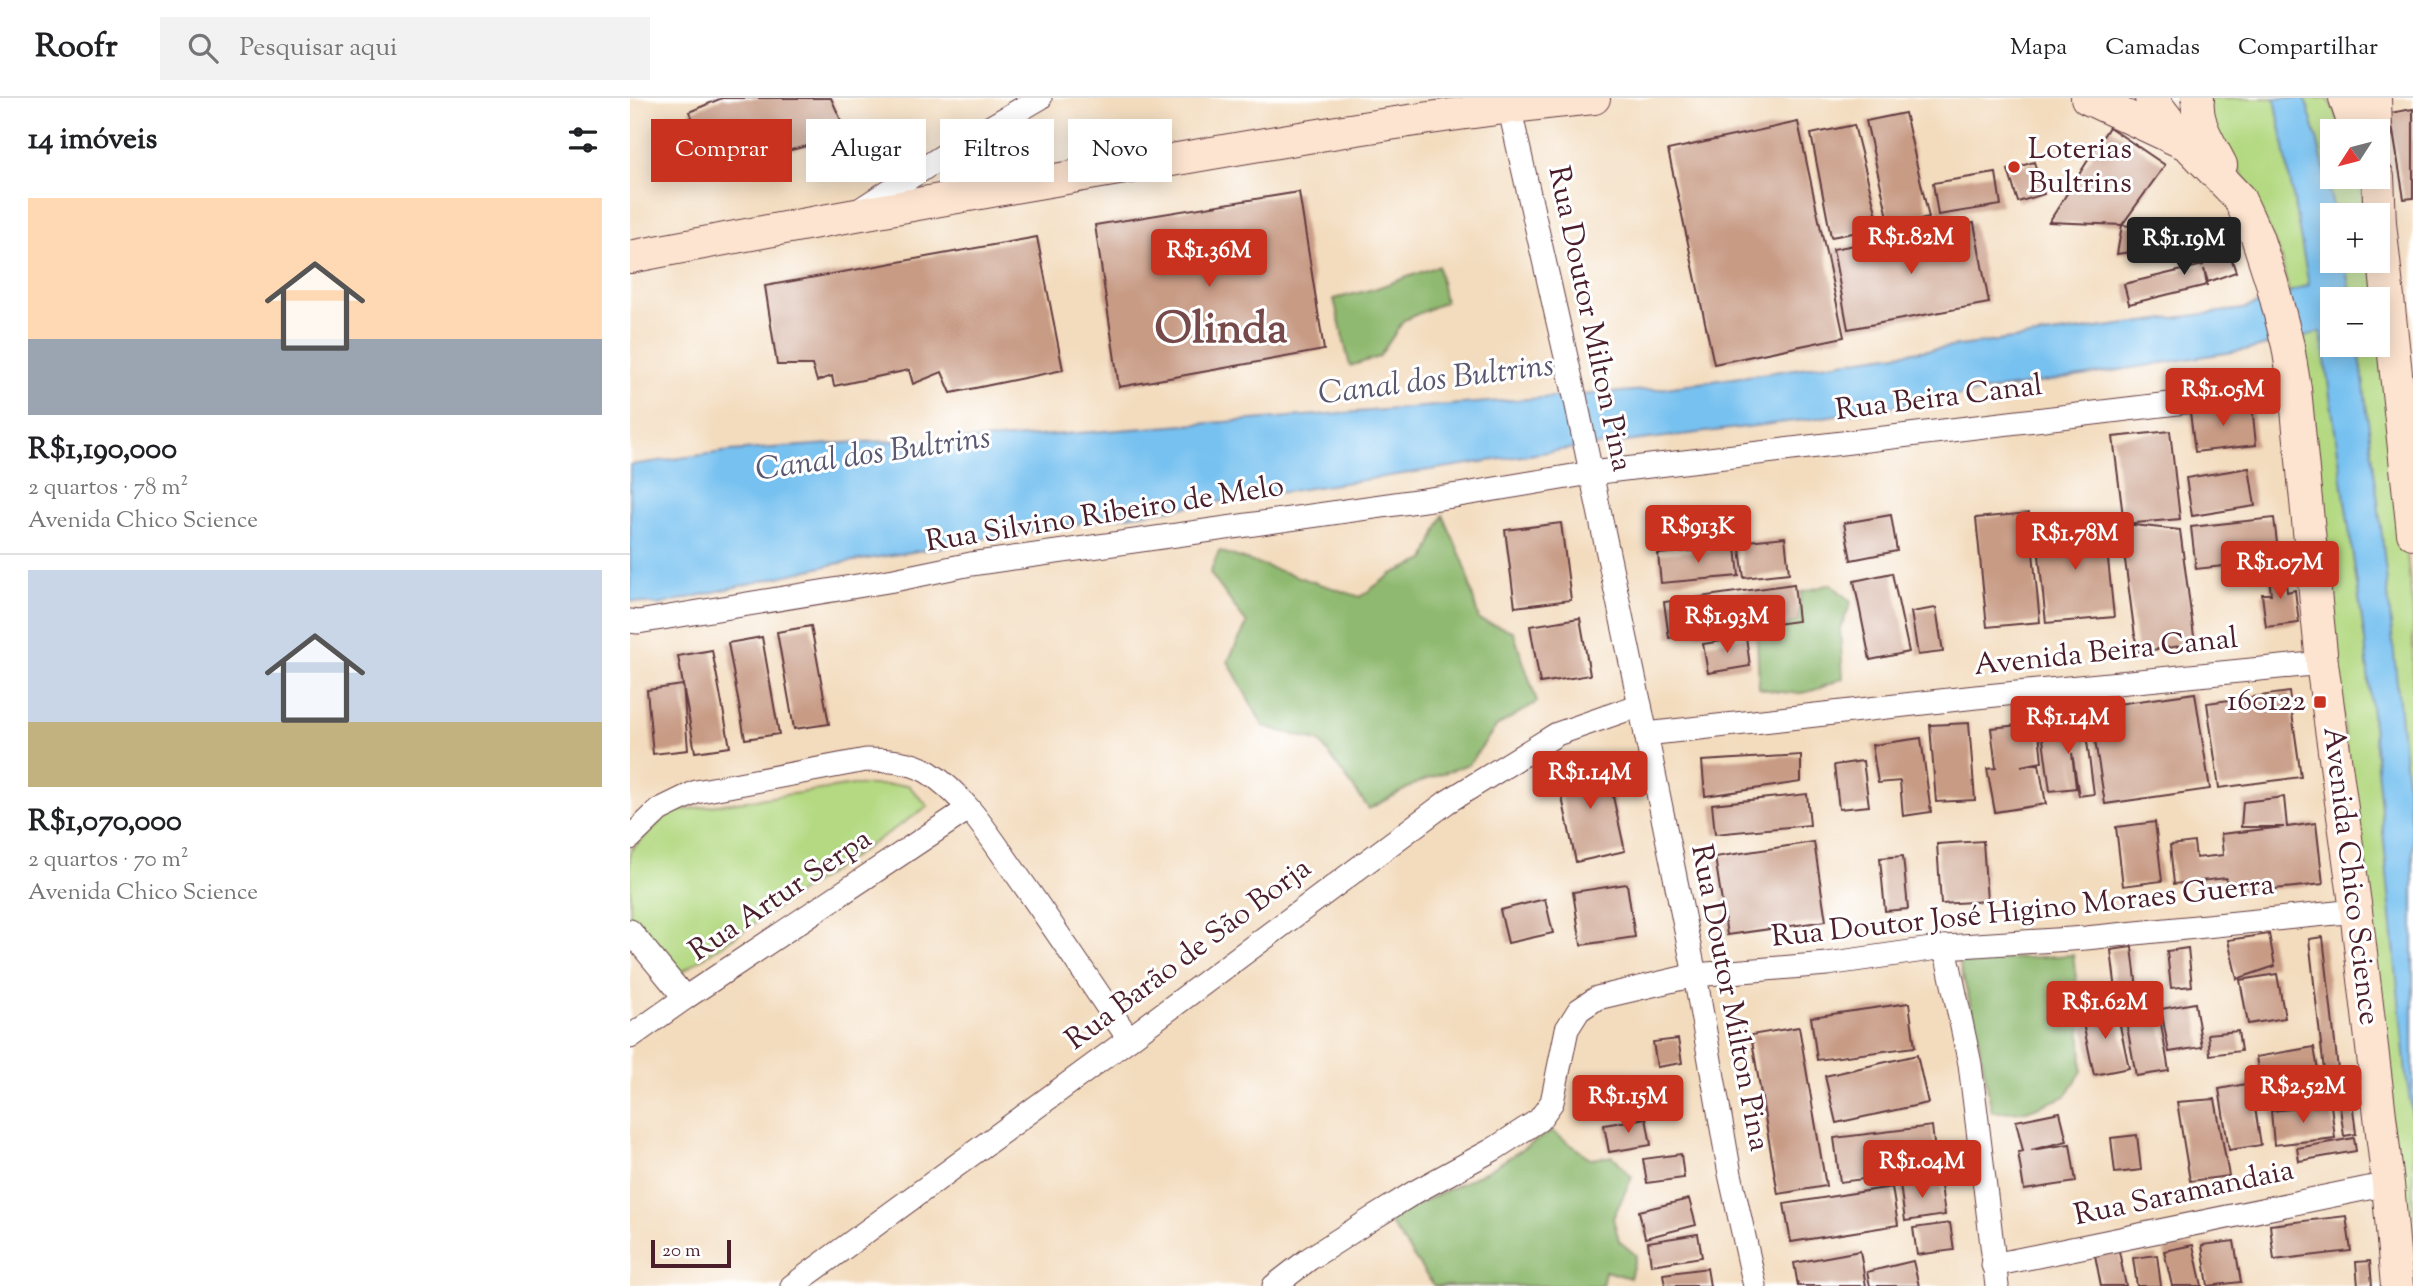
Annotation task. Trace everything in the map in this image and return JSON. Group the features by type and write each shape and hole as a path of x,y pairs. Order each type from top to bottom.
{"main road":[{"path":"630,257 854,214 1507,102 1594,98"},
{"name":"Avenida Chico Science","path":"2087,98 2188,145 2239,198 2257,237 2275,295 2288,346 2295,389 2322,663 2356,911 2388,1184 2397,1286"},
{"path":"2151,98 2188,145"},
{"path":"2198,98 2197,112 2201,125 2239,198"},
{"path":"2345,98 2352,119"},
{"path":"2375,98 2376,119"},
{"path":"2385,273 2413,533"}],"street":[{"path":"854,214 960,145 1040,98"},
{"name":"Rua Doutor Milton Pina","path":"1507,102 1576,401 1640,705 1695,975 1730,1174 1755,1286"},
{"name":"Rua Beira Canal","path":"1589,466 2295,389"},
{"name":"Rua Silvino Ribeiro de Melo","path":"630,621 638,622 880,582 998,560 1459,495 1589,466"},
{"name":"Avenida Beira Canal","path":"1646,734 1976,697 2322,663"},
{"name":"Rua Barão de São Borja","path":"792,1286 1129,1040 1447,802 1557,734 1640,705"},
{"path":"630,838 659,810 696,792 866,760 887,760 922,769 937,779 968,809 1045,915 1129,1040"},
{"name":"Rua Artur Serpa","path":"630,1037 968,809"},
{"name":"Rua Doutor José Higino Moraes Guerra","path":"1274,1286 1373,1218 1494,1149 1539,1119 1552,1102 1567,1029 1579,1010 1606,995 1695,975 1827,964 1945,947 2086,938 2356,911"},
{"path":"630,931 685,998"},
{"path":"1945,947 1970,1064 1995,1276"},
{"name":"Rua Saramandaia","path":"1995,1276 2388,1184"}],"green space":[{"path":"2209,98 2327,98 2338,119 2320,119 2320,189 2361,189 2366,203 2320,203 2320,273 2378,273 2380,287 2320,287 2320,357 2387,357 2413,613 2413,1286 2410,1286 2296,324 2281,258 2253,192 2208,120"},
{"path":"1438,266 1445,302 1404,320 1379,357 1350,366 1334,299 1374,289"},
{"path":"1443,515 1464,563 1479,620 1513,631 1537,702 1496,727 1469,764 1417,783 1369,809 1320,742 1263,726 1228,661 1247,624 1210,573 1219,551 1360,597 1392,574 1425,560"},
{"path":"1831,584 1851,602 1840,630 1843,678 1802,693 1759,688 1757,635 1798,621 1801,592"},
{"path":"853,785 908,785 928,806 670,980 630,918 630,851 670,812"},
{"path":"2073,955 2080,1009 2082,1071 2066,1096 2027,1111 1992,1112 1976,1026 1959,962"},
{"path":"1552,1131 1591,1159 1613,1156 1632,1177 1613,1218 1619,1241 1636,1255 1630,1278 1605,1271 1602,1286 1434,1286 1387,1219 1487,1171"}],"water":[{"name":"Canal dos Bultrins","path":"2275,98 2305,98 2320,151 2320,189 2329,189 2332,203 2320,203 2320,273 2347,273 2349,287 2320,287 2320,332 2251,349 1811,419 1561,450 988,537 975,542 835,564 658,605 630,601 630,465 730,451 859,442 999,439 1659,389 1882,356 2243,309 2309,285"},
{"name":"Canal dos Bultrins","path":"2325,357 2360,357 2382,535 2413,840 2413,1122 2406,1074 2365,641"}],"building":[{"path":"722,98 831,98 840,119 806,119 806,146 792,150 792,119 693,119 689,112"},
{"path":"2413,109 2413,198 2404,199 2390,113"},
{"path":"1905,113 1929,218 1890,226 1866,121"},
{"path":"1798,122 1844,337 1714,364 1668,150"},
{"path":"1854,125 1880,228 1831,237 1811,134"},
{"path":"2109,127 2165,165 2122,225 2049,222"},
{"path":"2034,162 2044,194 2018,202 2008,170"},
{"path":"1996,173 2001,205 1938,215 1933,183"},
{"path":"1299,192 1324,350 1119,387 1095,225"},
{"path":"1974,223 1989,303 1848,329 1833,249"},
{"path":"2122,225 2169,231 2169,246 2117,254"},
{"path":"1037,237 1063,370 951,393 942,372 913,384 909,370 834,386 832,376 817,381 812,365 777,365 765,286"},
{"path":"2226,243 2236,272 2208,282 2204,269 2207,285 2129,304 2124,284 2203,265 2198,253"},
{"path":"2252,405 2256,445 2195,452 2190,412"},
{"path":"2170,431 2180,519 2124,524 2113,437"},
{"path":"2249,468 2255,506 2192,516 2186,478"},
{"path":"2029,513 2040,622 1987,627 1976,518"},
{"path":"1891,515 1897,551 1851,560 1844,523"},
{"path":"2274,518 2279,560 2196,569 2191,527"},
{"path":"2104,521 2114,617 2046,623 2036,527"},
{"path":"1561,523 1571,600 1515,607 1505,530"},
{"path":"2124,524 2180,530 2195,644 2137,652 2122,537"},
{"path":"1785,537 1789,573 1744,578 1739,542"},
{"path":"1736,547 1739,576 1661,583 1658,554"},
{"path":"2284,567 2287,592 2295,590 2299,623 2266,627 2262,594 2271,594 2268,569"},
{"path":"1892,573 1909,652 1870,660 1854,581"},
{"path":"1794,584 1798,621 1669,638 1664,602"},
{"path":"1936,608 1943,652 1918,655 1911,612"},
{"path":"1580,618 1590,675 1540,683 1530,626"},
{"path":"811,626 829,724 794,729 777,632"},
{"path":"762,637 779,734 745,739 728,643"},
{"path":"1746,637 1750,666 1708,673 1703,644"},
{"path":"712,650 730,747 695,752 678,656"},
{"path":"683,685 688,750 653,754 647,690"},
{"path":"2289,692 2301,777 2219,788 2207,703"},
{"path":"2195,693 2210,789 2105,804 2090,708"},
{"path":"2084,719 2094,794 2079,796 2072,753 2076,788 2050,791 2041,724"},
{"path":"1969,723 1975,800 1936,802 1930,725"},
{"path":"2038,723 2042,762 2021,766 2039,764 2046,804 1995,812 1987,769 1996,768 1991,728"},
{"path":"1921,738 1931,812 1903,816 1900,781 1878,783 1872,745"},
{"path":"1801,755 1801,782 1705,796 1702,761"},
{"path":"1605,760 1625,851 1576,862 1556,770"},
{"path":"1863,761 1869,806 1839,809 1834,765"},
{"path":"1807,794 1810,825 1715,834 1712,804"},
{"path":"2284,797 2287,827 2316,823 2323,884 2227,894 2226,878 2174,884 2170,845 2194,842 2196,858 2223,855 2221,834 2284,827 2241,827 2243,802"},
{"path":"2155,822 2162,881 2123,886 2116,827"},
{"path":"1983,841 1987,901 1941,904 1937,844"},
{"path":"1814,842 1826,921 1727,935 1715,857"},
{"path":"1903,856 1908,909 1885,911 1880,858"},
{"path":"1627,884 1635,937 1581,945 1573,892"},
{"path":"1545,899 1553,933 1508,943 1500,910"},
{"path":"2269,934 2275,966 2237,979 2228,940"},
{"path":"2323,937 2341,1096 2327,1097 2309,939"},
{"path":"2132,947 2138,997 2156,995 2169,1071 2136,1076 2122,998 2117,999 2111,950"},
{"path":"2188,948 2192,986 2171,988 2167,951"},
{"path":"2277,974 2285,1018 2248,1024 2240,980"},
{"path":"1909,1003 1915,1047 1817,1060 1811,1017"},
{"path":"2195,1003 2202,1047 2169,1052 2161,1009"},
{"path":"2116,1007 2129,1068 2094,1075 2081,1014"},
{"path":"1799,1027 1826,1186 1778,1194 1751,1035"},
{"path":"2238,1031 2241,1051 2210,1055 2208,1034"},
{"path":"1678,1039 1682,1063 1657,1067 1653,1042"},
{"path":"2314,1047 2322,1093 2264,1104 2256,1057"},
{"path":"1917,1055 1928,1103 1836,1123 1825,1076"},
{"path":"2251,1083 2261,1145 2229,1150 2219,1089"},
{"path":"2215,1099 2229,1176 2190,1181 2177,1102"},
{"path":"2352,1100 2356,1134 2344,1136 2339,1101"},
{"path":"2331,1105 2335,1138 2274,1145 2271,1111"},
{"path":"2060,1112 2067,1141 2031,1150 2070,1144 2076,1182 2024,1190 2018,1152 2023,1151 2016,1121"},
{"path":"1646,1118 1651,1145 1609,1152 1604,1125"},
{"path":"1932,1126 1937,1170 1840,1182 1834,1138"},
{"path":"2137,1135 2141,1170 2115,1173 2111,1138"},
{"path":"2354,1138 2356,1151 2299,1161 2297,1148"},
{"path":"1681,1154 1684,1178 1647,1183 1643,1159"},
{"path":"1940,1178 1945,1215 1905,1221 1900,1184"},
{"path":"1892,1187 1898,1225 1791,1242 1784,1204"},
{"path":"1689,1199 1696,1225 1645,1238 1639,1211"},
{"path":"2346,1216 2351,1251 2274,1260 2270,1225"},
{"path":"1950,1223 1954,1250 1917,1255 1913,1228"},
{"path":"1698,1234 1702,1257 1651,1265 1648,1242"},
{"path":"2117,1241 2126,1286 2101,1286 2093,1245"},
{"path":"2234,1241 2241,1282 2208,1286 2202,1245"},
{"path":"2193,1245 2202,1286 2172,1286 2164,1251"},
{"path":"1860,1251 1866,1286 1798,1286 1794,1263"},
{"path":"2157,1255 2161,1286 2137,1286 2133,1258"},
{"path":"1913,1261 1919,1286 1870,1286 1867,1272"},
{"path":"2370,1261 2372,1286 2358,1286 2356,1262"},
{"path":"1707,1268 1710,1286 1665,1286 1663,1274"}],"place":[{"name":"Loterias Bultrins","path":"2014,167"},
{"name":"160122","path":"2320,702"}],"district":[{"name":"Olinda","path":"1221,331"}]}
